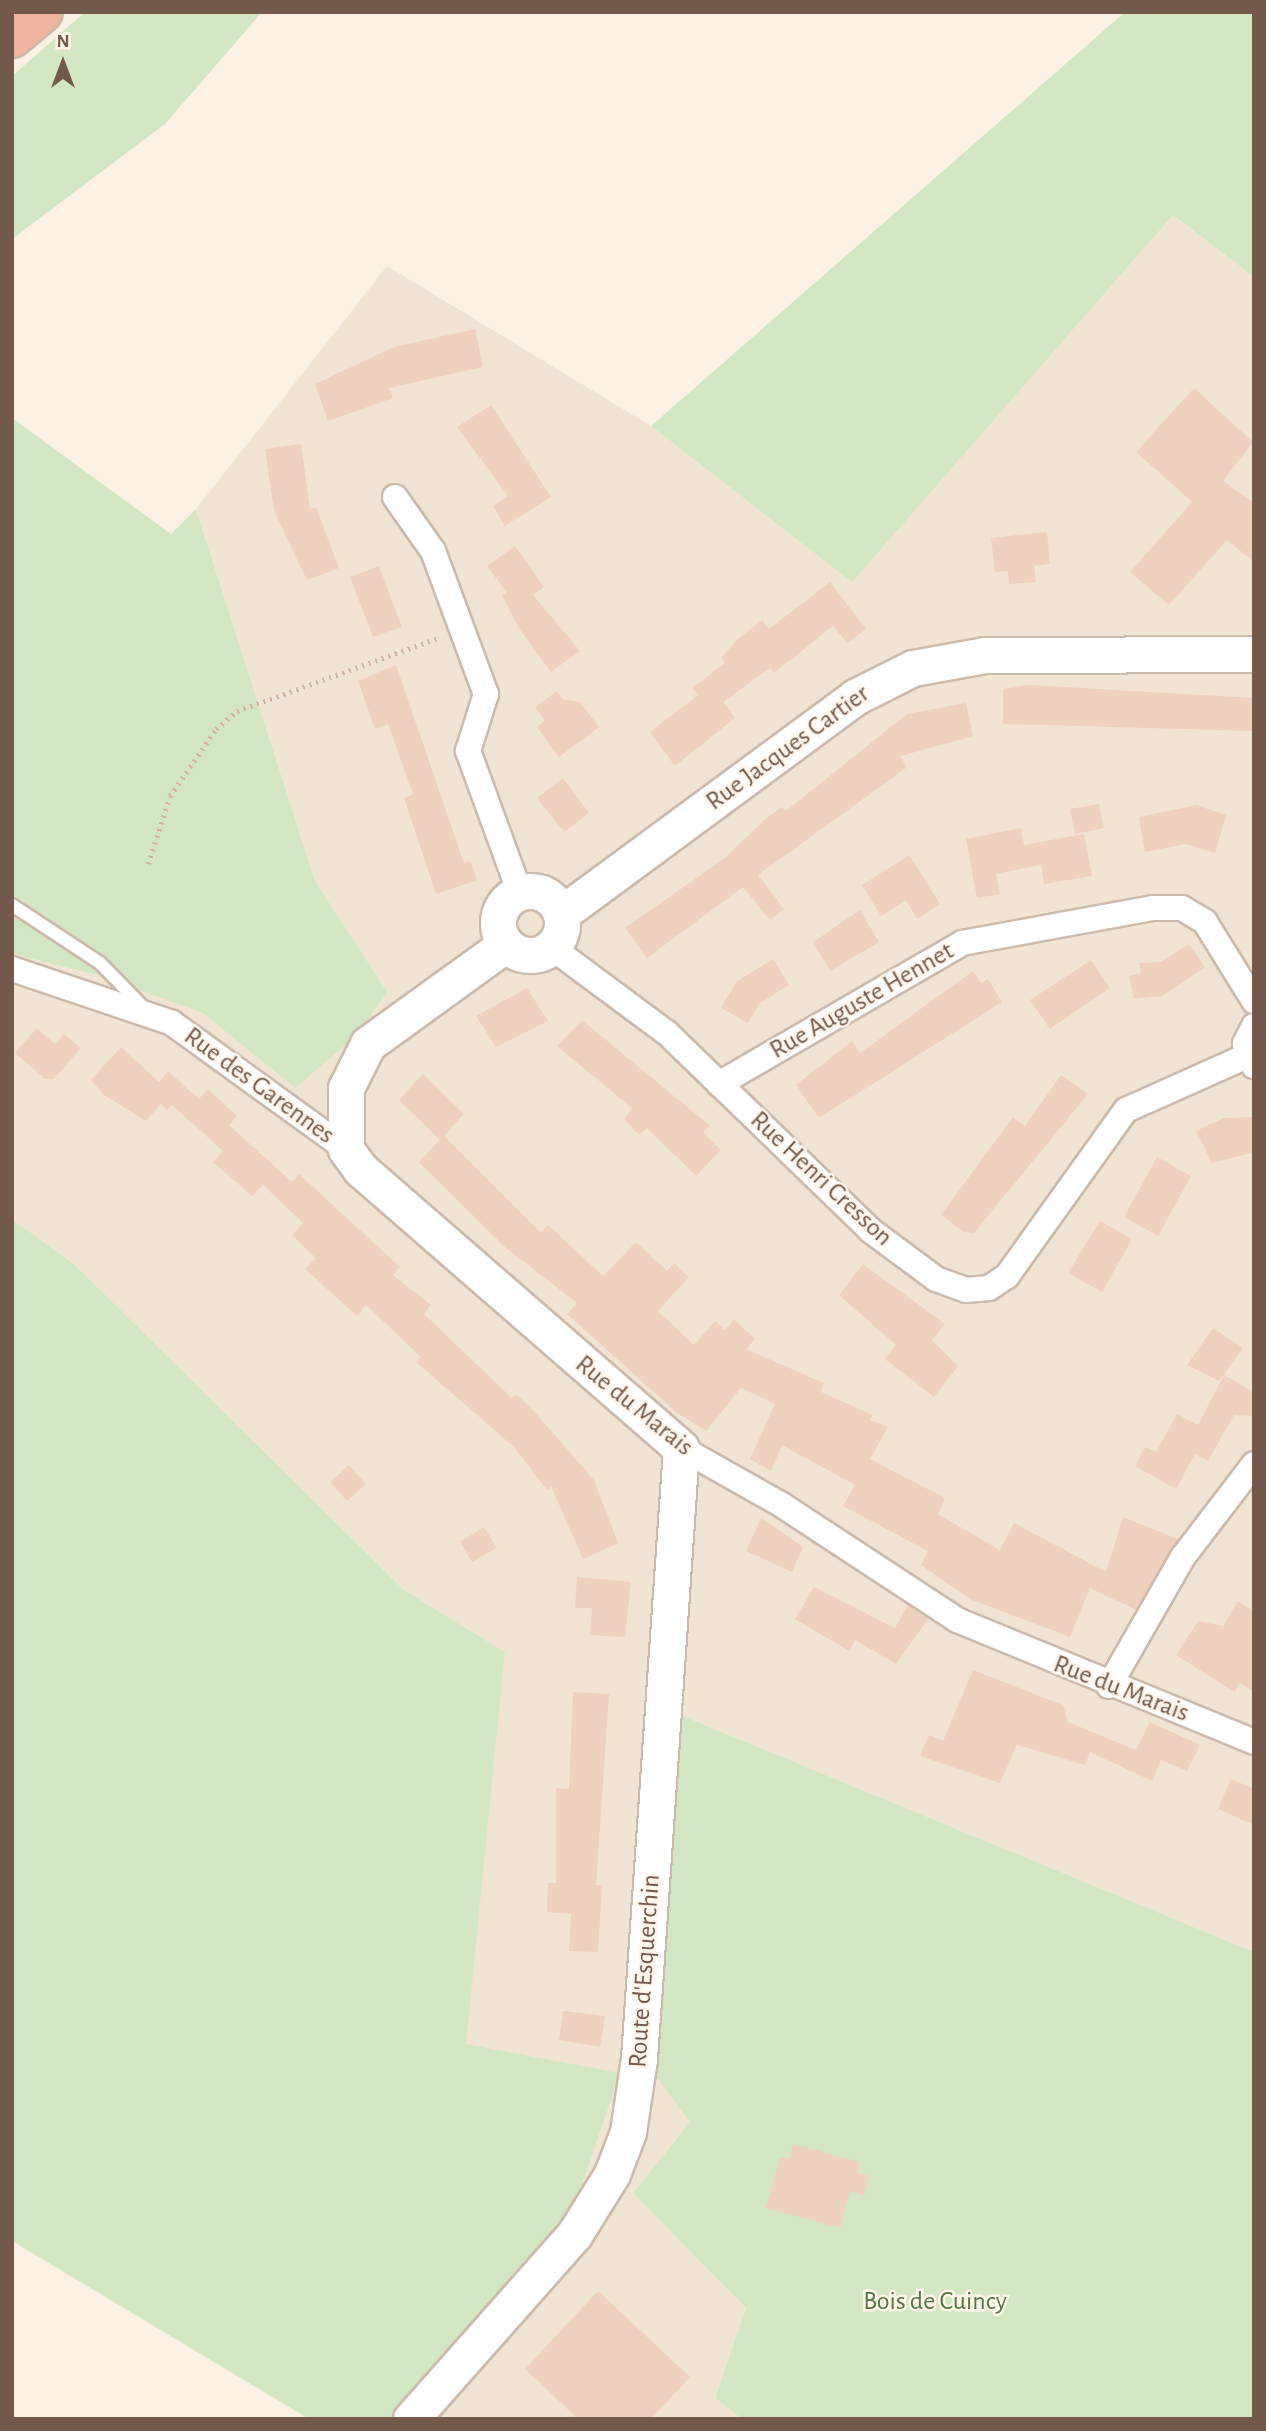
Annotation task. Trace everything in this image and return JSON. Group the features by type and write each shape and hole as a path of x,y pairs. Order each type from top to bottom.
{"highway":[{"path":"12,38 43,12"}],"street":[{"path":"395,497 427,537 463,629 487,701 469,757 520,893"},
{"name":"Rue Jacques Cartier","path":"561,914 855,697 913,668 985,655 1254,654"},
{"path":"520,893 544,894 561,914 560,935 551,947 524,954 506,944 499,916 520,893"},
{"name":"Rue Auguste Hennet","path":"719,1084 961,943 1153,908 1182,908 1205,922 1254,1001"},
{"path":"346,1149 346,1088 368,1044 506,944"},
{"name":"Rue Henri Cresson","path":"551,947 657,1025 870,1230 944,1284 979,1290 1007,1276 1126,1110 1250,1061"},
{"name":"Rue des Garennes","path":"12,969 149,1013 212,1048 346,1149"},
{"path":"1250,1061 1254,1026"},
{"name":"Rue du Marais","path":"346,1149 361,1170 681,1448 782,1505 957,1620 1109,1686 1254,1742"},
{"name":"Route d'Esquerchin","path":"411,2419 574,2235 612,2174 628,2132 639,2058 681,1448"},
{"path":"1109,1686 1183,1556 1254,1464"}],"lane":[{"path":"12,905 100,963 149,1013"}],"path":[{"path":"148,864 170,796 216,729 237,711 463,629"}],"shaded area":[{"path":"1173,215 1254,277 1254,1952 676,1713 690,2122 633,2193 746,2308 715,2398 742,2419 396,2419 619,2073 465,2045 505,1652 404,1590 75,1265 12,1219 12,954 98,975 204,1013 295,1088 386,992 315,881 196,509 387,266 651,426 851,581"}],"green space":[{"path":"85,12 262,12 165,124 12,239 12,76"},
{"path":"1125,12 1254,12 1254,277 1173,215 852,582 651,426"},
{"path":"12,418 171,534 196,509 315,881 387,992 358,1034 295,1088 203,1013 98,975 12,954"},
{"path":"12,1219 75,1265 404,1590 505,1652 466,2044 620,2073 574,2208 396,2419 309,2419 12,2241"},
{"name":"Bois de Cuincy","path":"676,1713 1254,1952 1254,2419 742,2419 715,2398 746,2308 633,2193 690,2122 657,2078"}],"building":[{"path":"475,329 483,367 389,388 393,398 328,421 315,384 394,347"},
{"path":"1194,388 1253,442 1223,481 1254,503 1254,562 1227,540 1169,605 1130,572 1192,502 1136,452"},
{"path":"491,405 551,497 505,526 493,506 508,496 457,427"},
{"path":"301,444 310,509 316,507 339,568 307,580 274,511 265,449"},
{"path":"1047,532 1050,564 1034,566 1036,582 1009,584 1008,571 995,572 991,538"},
{"path":"515,546 544,587 533,595 580,651 551,672 518,627 502,595 507,593 487,566"},
{"path":"379,566 402,627 373,637 350,577"},
{"path":"830,582 866,629 847,643 833,626 774,673 770,668 723,702 735,718 675,766 650,732 698,695 692,688 725,663 721,658 737,640 762,620 769,629"},
{"path":"396,665 464,863 470,861 477,880 436,894 404,798 413,794 388,724 375,729 358,681"},
{"path":"1029,685 1254,698 1254,731 1003,724 1003,689"},
{"path":"557,691 562,699 580,702 599,727 559,757 537,727 545,720 535,707"},
{"path":"966,703 973,736 901,756 906,768 758,875 784,909 770,920 743,887 647,958 625,928 725,858 764,820 782,807 786,811 907,714"},
{"path":"563,778 589,813 564,832 537,798"},
{"path":"1099,804 1104,828 1075,834 1070,809"},
{"path":"1196,805 1226,815 1215,853 1186,844 1145,852 1139,817"},
{"path":"1021,828 1024,845 1084,834 1092,876 1044,884 1041,865 996,874 1000,894 977,898 966,839"},
{"path":"909,855 940,904 917,919 906,900 881,916 862,885"},
{"path":"860,910 879,942 830,971 813,942"},
{"path":"1189,944 1205,967 1162,996 1134,999 1129,976 1141,973 1139,963 1161,962"},
{"path":"773,959 789,985 759,1004 748,1023 721,1008 736,982"},
{"path":"1091,960 1110,988 1050,1029 1030,1000"},
{"path":"973,971 981,983 988,979 1002,1002 819,1118 796,1085 852,1041 860,1053"},
{"path":"527,988 548,1021 496,1047 476,1016"},
{"path":"582,1020 710,1126 703,1132 721,1150 696,1176 647,1128 639,1135 624,1119 632,1108 557,1046"},
{"path":"37,1028 55,1044 64,1034 81,1048 54,1079 45,1079 15,1053"},
{"path":"121,1047 159,1082 168,1071 199,1099 208,1089 237,1116 229,1125 292,1182 299,1174 400,1267 393,1275 431,1305 424,1314 512,1398 516,1394 532,1409 594,1480 618,1543 583,1559 551,1486 547,1490 514,1447 416,1362 421,1357 366,1305 357,1316 305,1269 316,1258 292,1235 303,1223 263,1185 252,1196 213,1162 223,1151 172,1105 167,1110 161,1104 146,1121 104,1095 91,1080"},
{"path":"423,1074 464,1114 444,1136 541,1233 548,1225 603,1276 636,1242 667,1271 674,1263 689,1277 658,1311 694,1345 715,1321 725,1330 734,1319 755,1339 746,1349 824,1383 821,1392 873,1415 870,1420 888,1427 870,1459 945,1498 938,1514 1000,1550 1014,1523 1106,1572 1123,1517 1178,1539 1136,1610 1090,1588 1070,1637 972,1600 921,1565 928,1551 843,1506 855,1485 782,1445 771,1471 750,1459 775,1404 741,1388 706,1431 677,1413 567,1314 577,1303 506,1248 419,1162 440,1140 399,1100"},
{"path":"1061,1075 1088,1094 974,1233 964,1232 941,1215 1013,1117 1025,1126"},
{"path":"1254,1117 1254,1152 1212,1163 1196,1131 1224,1118"},
{"path":"1157,1157 1191,1176 1158,1236 1124,1217"},
{"path":"1100,1221 1132,1239 1102,1292 1068,1273"},
{"path":"863,1264 945,1324 932,1340 958,1366 934,1397 885,1359 896,1345 839,1295"},
{"path":"1213,1328 1243,1348 1219,1381 1187,1365"},
{"path":"1224,1375 1254,1392 1254,1416 1234,1415 1208,1461 1195,1454 1176,1489 1135,1466 1145,1447 1156,1452 1177,1414 1198,1425"},
{"path":"349,1465 366,1484 347,1501 330,1482"},
{"path":"761,1518 803,1547 792,1572 746,1551"},
{"path":"484,1527 497,1548 472,1562 460,1542"},
{"path":"577,1577 631,1582 625,1637 590,1635 592,1608 575,1608"},
{"path":"814,1587 895,1628 908,1605 928,1619 896,1664 855,1640 849,1651 795,1619"},
{"path":"1238,1601 1254,1611 1254,1692 1240,1683 1234,1692 1176,1655 1198,1621 1223,1626"},
{"path":"973,1670 1063,1705 1068,1722 1136,1750 1150,1722 1200,1745 1187,1771 1161,1760 1152,1781 1090,1752 1085,1765 1017,1745 1000,1783 920,1756 929,1735 943,1741"},
{"path":"573,1692 609,1694 596,1885 602,1885 598,1952 569,1951 571,1914 547,1912 548,1883 556,1883 556,1788 569,1789"},
{"path":"1231,1779 1254,1789 1254,1825 1218,1809"},
{"path":"563,2011 605,2016 600,2047 559,2040"},
{"path":"793,2144 860,2162 857,2172 869,2176 864,2196 850,2191 840,2228 766,2208 780,2157 789,2159"},
{"path":"598,2291 690,2377 651,2419 578,2419 525,2369"}]}
